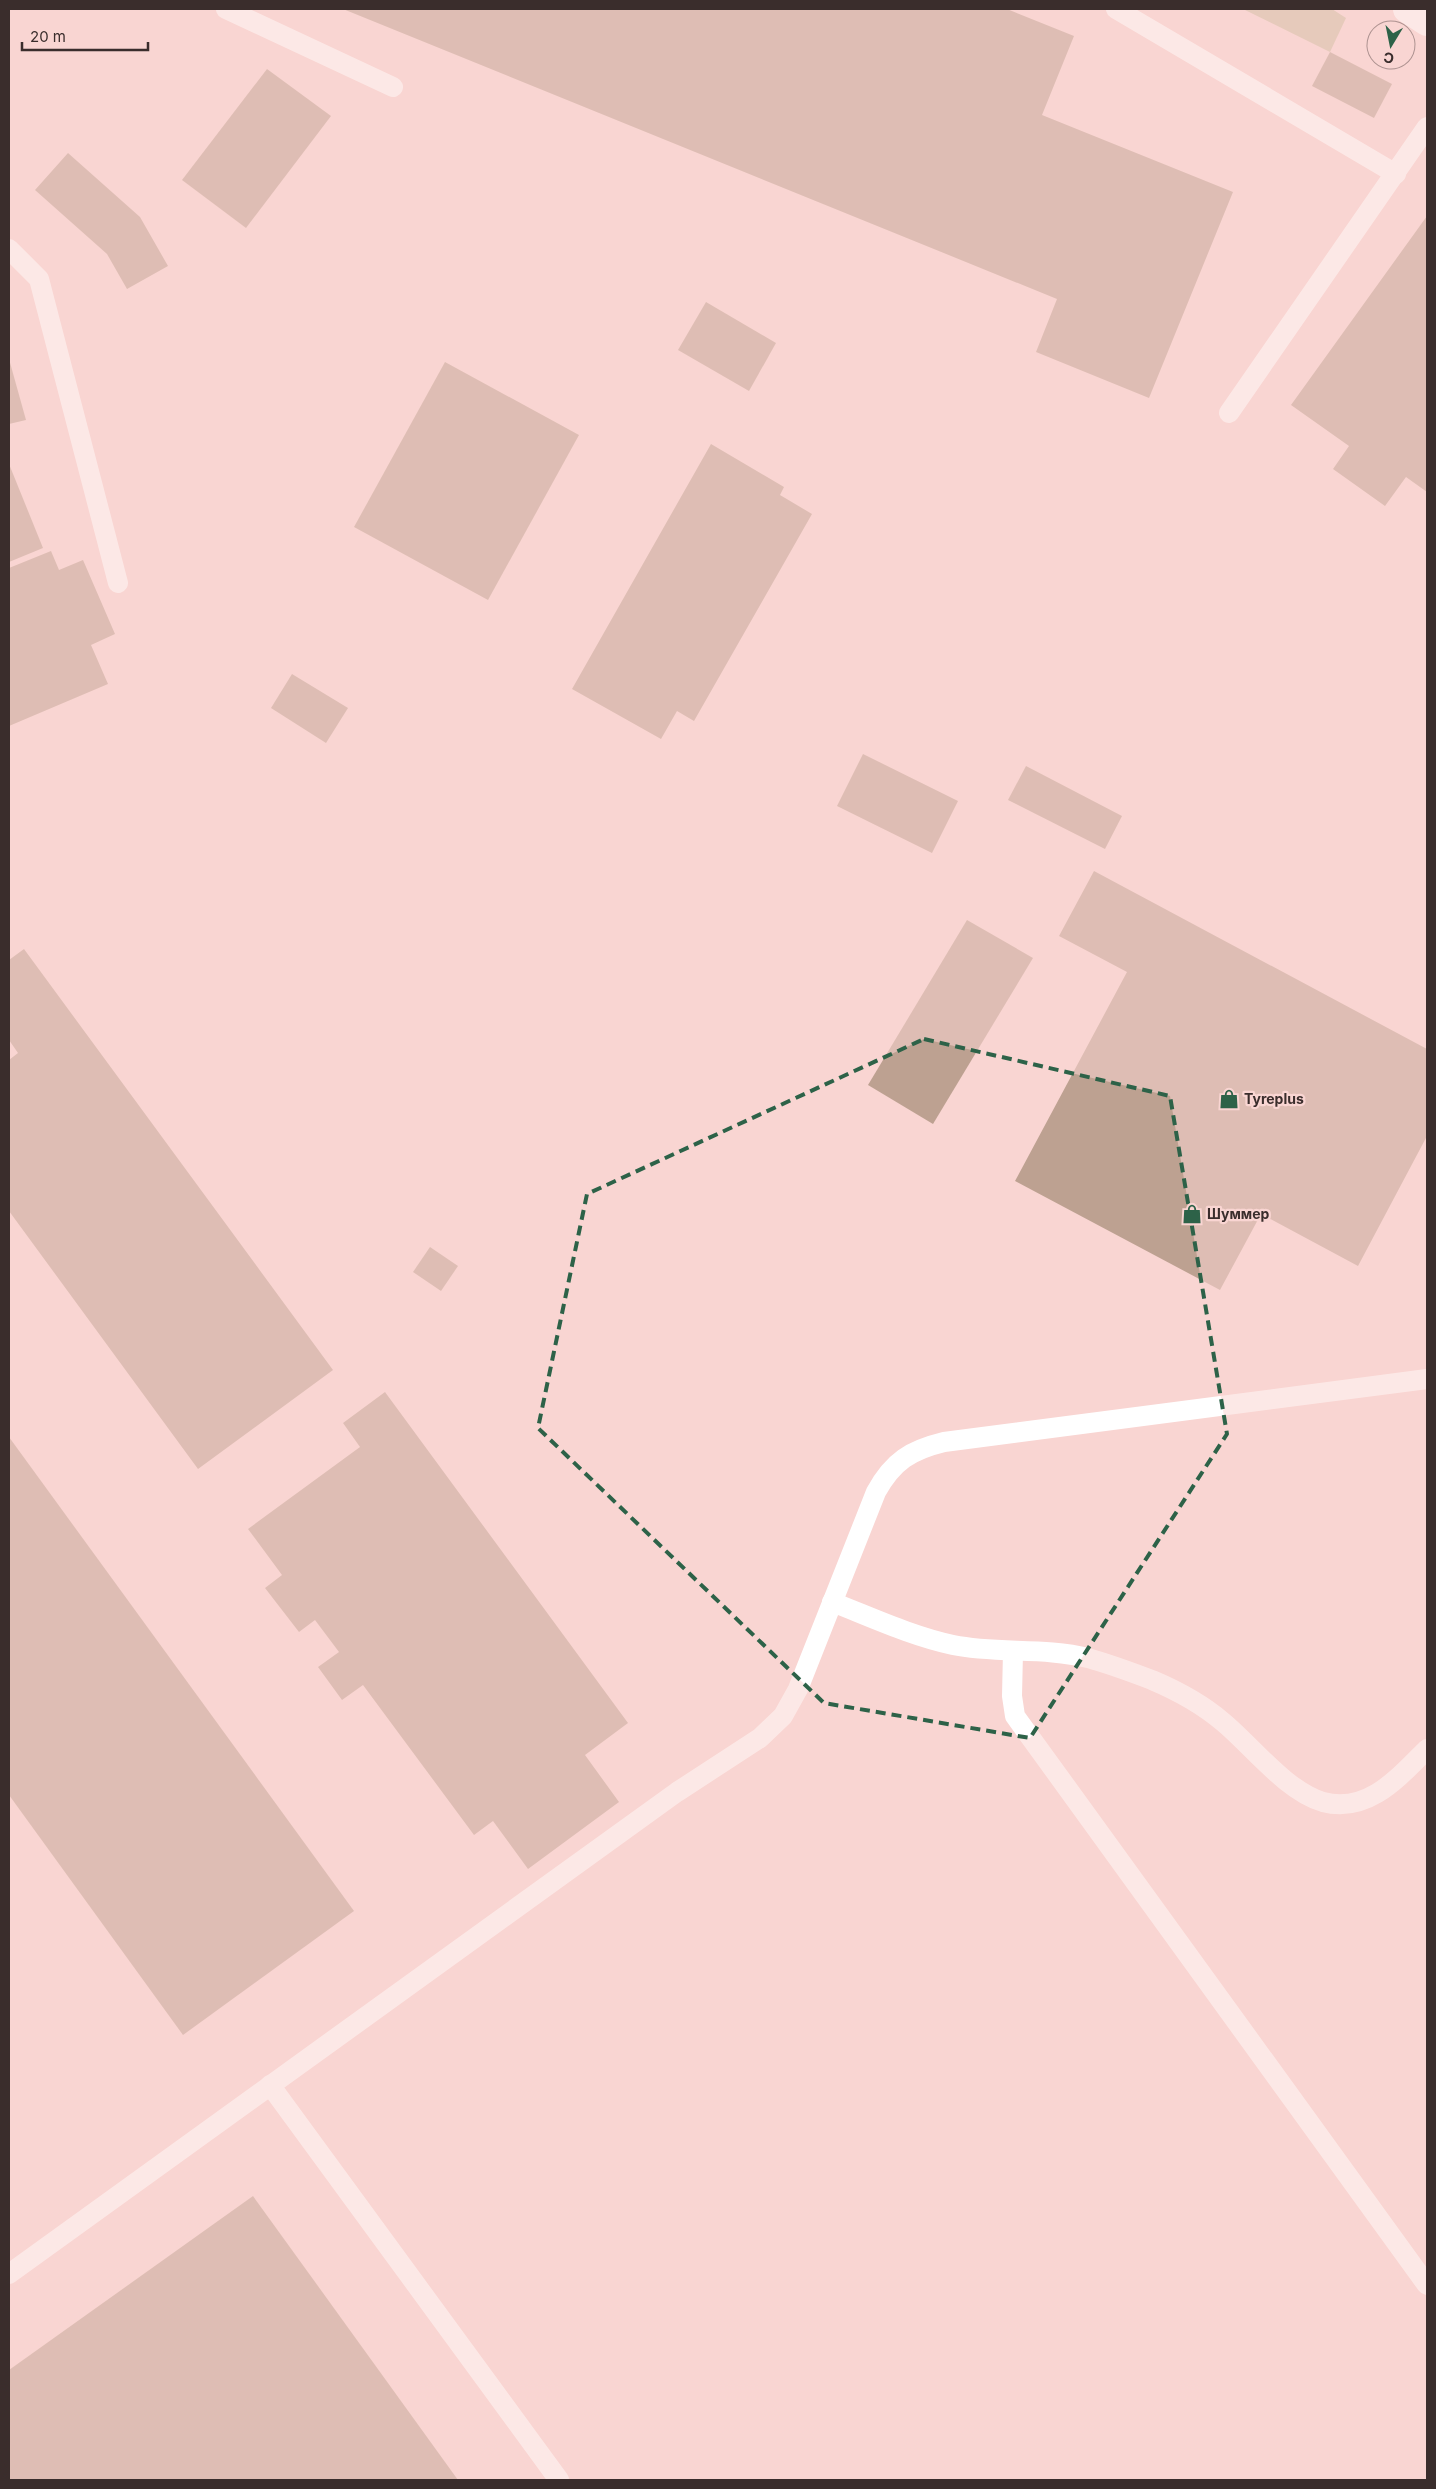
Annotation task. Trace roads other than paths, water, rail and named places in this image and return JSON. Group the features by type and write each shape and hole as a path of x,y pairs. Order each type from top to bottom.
{"street":[{"path":"1407,9 1427,22"}],"lane":[{"path":"226,9 394,87"},
{"path":"1116,9 1396,174"},
{"path":"1229,413 1427,127"},
{"path":"9,249 39,279 118,583"},
{"path":"9,2274 677,1792 760,1738 783,1716 798,1689 876,1492 886,1474 902,1459 920,1448 944,1442 1427,1379"},
{"path":"832,1602 922,1636 983,1650 1087,1658 1152,1680 1193,1699 1223,1722 1296,1788 1323,1802 1350,1804 1375,1796 1398,1778 1427,1749"},
{"path":"1013,1652 1012,1696 1015,1716 1427,2285"},
{"path":"270,2085 559,2480"}],"place":[{"name":"Tyreplus","path":"1229,1099"},
{"name":"Шуммер","path":"1192,1214"}]}
